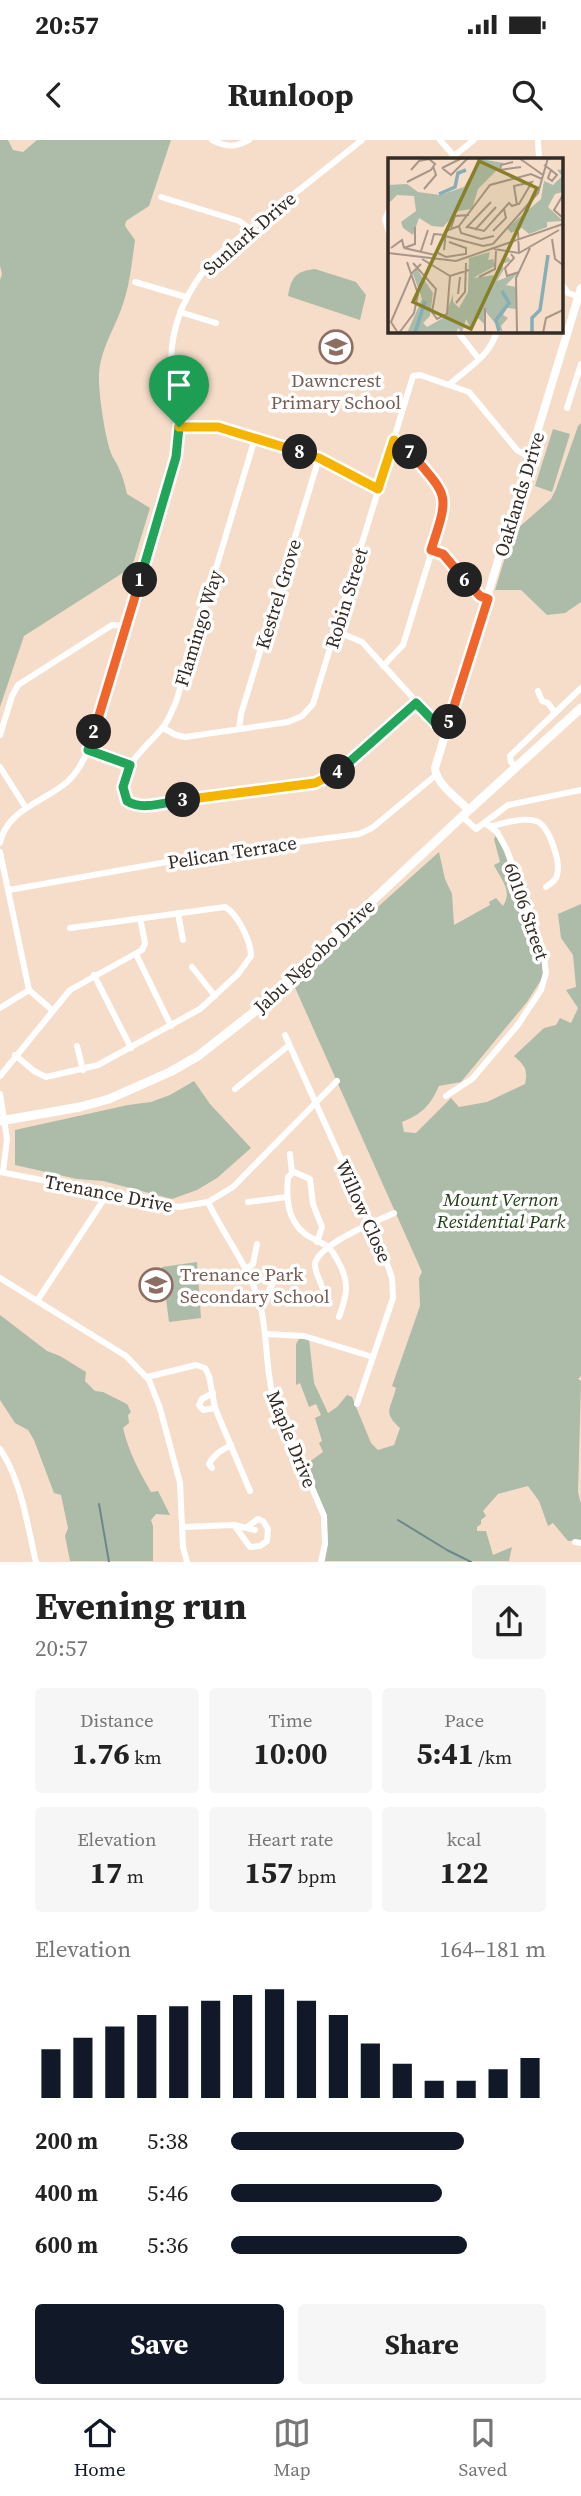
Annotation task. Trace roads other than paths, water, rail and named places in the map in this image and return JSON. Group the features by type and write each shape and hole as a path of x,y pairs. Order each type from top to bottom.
{"main road":[{"name":"Jabu Ngcobo Drive","path":"3,1121 109,1099 159,1078 198,1056 254,1012 581,708"}],"street":[{"path":"212,140 225,146 237,146 249,140"},
{"name":"Sunlark Drive","path":"0,844 9,822 67,782 80,767 88,750 176,457 179,427 171,352 186,298 215,257 362,140"},
{"path":"440,140 452,158 474,140"},
{"path":"538,140 539,158"},
{"path":"160,197 239,221 250,229"},
{"path":"388,212 385,219 388,229"},
{"path":"135,282 186,298"},
{"path":"564,288 568,293 580,294"},
{"name":"Oaklands Drive","path":"436,775 435,768 580,294"},
{"path":"180,312 216,323"},
{"path":"458,332 479,359"},
{"path":"497,332 491,348 450,384 469,392 517,450 530,458"},
{"path":"567,408 581,364"},
{"name":"Robin Street","path":"163,728 185,737 288,722 308,711 317,695 413,376 420,374 450,384"},
{"path":"179,427 214,426 255,438 319,458 378,489"},
{"name":"Flamingo Way","path":"130,765 163,728 176,702 255,438"},
{"path":"383,666 403,645 444,511 444,498 438,486 407,448 394,440"},
{"name":"Kestrel Grove","path":"239,729 241,714 319,458"},
{"path":"431,550 443,554 474,590 488,599"},
{"path":"0,735 18,685 107,628 116,624 126,626"},
{"path":"336,631 357,639 446,734"},
{"path":"516,767 510,756 581,688"},
{"path":"538,691 542,701 548,703 555,713"},
{"path":"88,750 130,765 123,792 127,801 138,806 315,783 336,774 416,703"},
{"path":"0,766 26,808"},
{"path":"436,775 476,829 489,824 533,820 542,825 555,849 558,871 557,878 546,887"},
{"name":"Pelican Terrace","path":"5,886 359,834 372,828 436,775"},
{"path":"489,824 496,813 515,803 581,790"},
{"name":"60106 Street","path":"446,1096 472,1079 517,1026 541,990 546,973 546,959 502,838 489,824"},
{"path":"0,852 29,990 52,1010"},
{"path":"15,1055 46,1077 83,1070 109,1060 200,1009 248,962 251,951 229,909 218,907 70,928"},
{"path":"178,913 183,940"},
{"path":"0,1076 74,986 142,950 145,943 140,918"},
{"path":"136,954 171,1026"},
{"path":"192,967 215,996"},
{"path":"94,975 131,1048"},
{"path":"0,1009 29,990"},
{"name":"Willow Close","path":"285,1035 389,1266 394,1290 357,1404"},
{"path":"77,1046 83,1070"},
{"path":"235,1089 288,1046"},
{"name":"Trenance Drive","path":"1,1172 179,1207 208,1202 233,1187 337,1081"},
{"path":"0,1094 6,1156 1,1172"},
{"path":"290,1154 292,1173 288,1177 288,1207 302,1232 329,1247 345,1275 347,1287 339,1317"},
{"path":"292,1173 305,1175 310,1179 313,1204 322,1227 317,1242"},
{"path":"37,1301 108,1193"},
{"path":"248,1202 288,1197"},
{"name":"Maple Drive","path":"208,1202 259,1301 266,1334 269,1382 273,1396 324,1516 326,1530 321,1562"},
{"path":"322,1287 315,1264 318,1256 329,1247 394,1213"},
{"path":"245,1270 253,1264 257,1244"},
{"path":"0,1278 126,1356 147,1377 160,1408 180,1483 183,1547 187,1562"},
{"path":"259,1301 266,1296 274,1281"},
{"path":"266,1334 304,1336 373,1357"},
{"path":"147,1377 201,1365 209,1376 215,1408 250,1491"},
{"path":"213,1393 202,1399 199,1405 203,1410 215,1408"},
{"path":"212,1468 209,1464 211,1460 231,1445"},
{"path":"0,1449 9,1463 21,1497 36,1562"},
{"path":"234,1525 250,1547 260,1546 267,1541 268,1529 263,1521 258,1519 247,1527"},
{"path":"183,1527 234,1525 255,1530"}],"waterway":[{"path":"99,1504 109,1562"},
{"path":"398,1520 471,1562"}],"place":[{"name":"Dawncrest Primary School","path":"336,347"},
{"name":"Trenance Park Secondary School","path":"156,1285"}],"park label":[{"name":"Mount Vernon Residential Park","path":"501,1210"}]}
